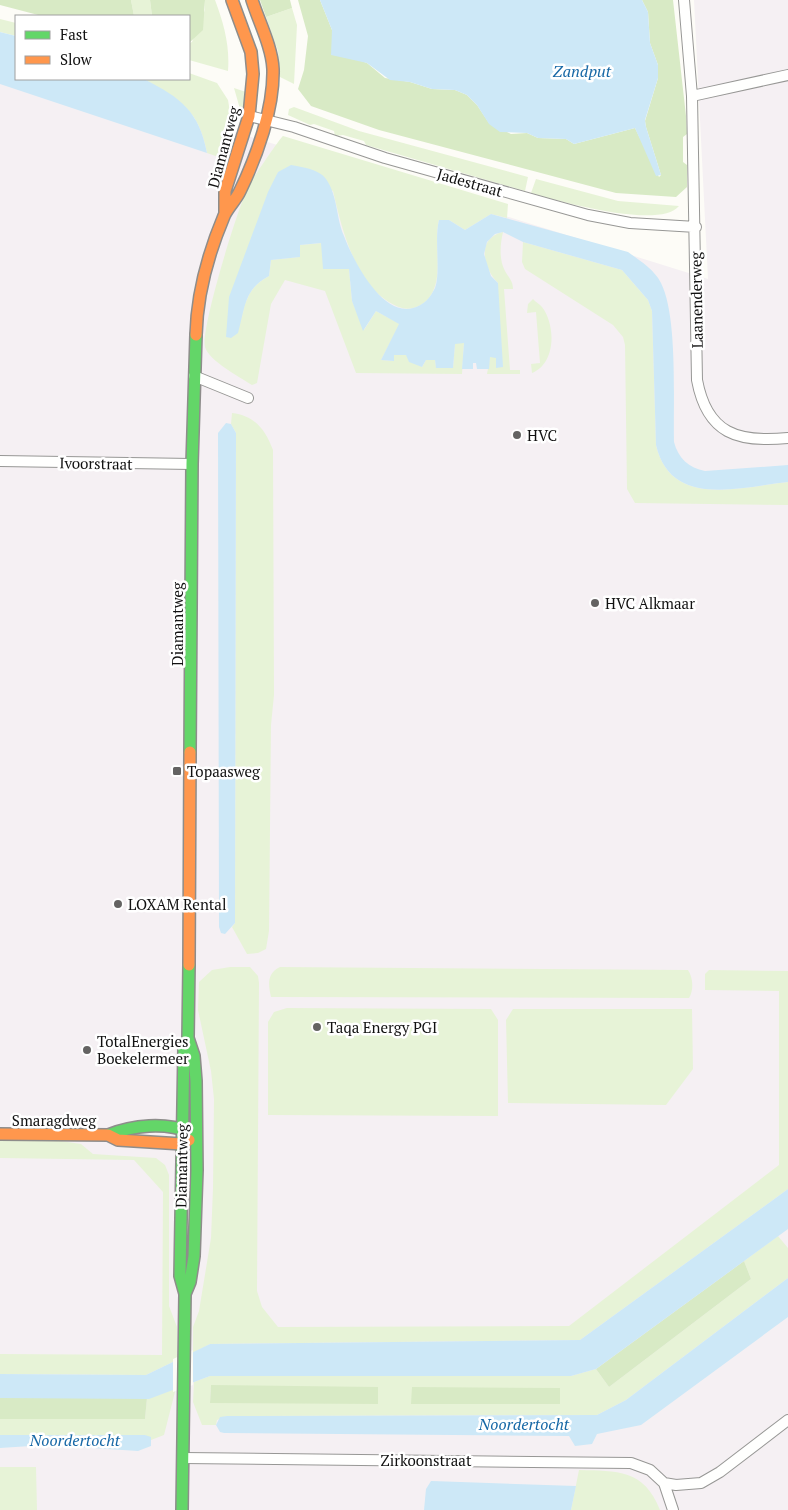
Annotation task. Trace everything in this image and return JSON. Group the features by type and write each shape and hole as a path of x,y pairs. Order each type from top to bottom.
{"street":[{"name":"Diamantweg","path":"225,214 225,191 249,116 253,74 251,52 232,0"},
{"name":"Diamantweg","path":"185,1294 190,1282 194,1256 198,1136 194,1056 188,1038 192,464 196,322 203,279 225,214 240,191 267,120 273,71 272,59 252,0"},
{"name":"Laanenderweg","path":"684,0 690,53 692,96 696,227 697,380 705,408 724,429 733,434 760,441 788,438"},
{"path":"692,96 788,75"},
{"name":"Jadestraat","path":"249,116 385,158 588,215 630,223 696,227"},
{"path":"194,376 248,398"},
{"name":"Ivoorstraat","path":"0,461 192,464"},
{"name":"Diamantweg","path":"182,1510 185,1294 180,1276 184,1047 188,1038"},
{"name":"Smaragdweg","path":"108,1135 118,1130 182,1128 198,1136"},
{"name":"Smaragdweg","path":"0,1134 108,1135 118,1140 182,1144"},
{"path":"182,1144 198,1136"},
{"path":"673,1510 664,1483 676,1485 701,1483 720,1472 788,1420"},
{"name":"Zirkoonstraat","path":"183,1458 631,1463 650,1470 664,1483"}],"shaded area":[{"path":"694,0 788,0 788,1510 0,1510 0,59 15,80 68,80 708,279"}],"green space":[{"path":"0,0 131,0 134,15 38,15 0,5"},
{"path":"131,0 150,0 152,15 134,15"},
{"path":"150,0 205,0 203,30 190,42 190,15 152,15"},
{"path":"205,0 215,0 226,35 228,71 190,60 190,43 192,42 205,10"},
{"path":"260,0 290,0 292,8 266,17"},
{"path":"298,0 320,0 332,30 356,59 367,63 385,78 410,82 432,89 455,90 467,95 477,105 489,123 511,134 527,133 538,138 566,139 574,144 635,128 659,177 661,175 645,121 658,78 658,65 650,43 648,12 642,0 673,0 686,116 687,134 683,137 683,162 687,165 687,187 676,197 616,193 379,130 311,106 298,89 304,70 308,36"},
{"path":"292,8 297,25 294,84 280,77 278,51 266,17"},
{"path":"0,19 15,23 15,36 0,32"},
{"path":"190,73 217,83 228,100 234,136 227,160 207,153 193,115 177,100 146,80 190,80"},
{"path":"234,88 246,92 242,116"},
{"path":"294,107 359,131 528,177 525,191 366,145 364,141 343,135 335,136 334,131 314,124 310,125 288,115 289,109"},
{"path":"283,136 508,204 507,218 491,214 465,230 449,220 439,220 437,229 438,268 435,287 425,302 414,308 406,309 386,301 363,275 347,241 333,191 278,172 245,307 250,293 261,281 269,276 271,260 299,257 300,245 322,243 349,269 352,301 364,330 376,311 400,324 381,360 394,361 394,355 406,355 422,367 426,360 435,360 436,367 453,368 455,343 464,343 462,374 356,373 325,291 285,280 271,304 257,383 252,385 212,358 205,347 208,317 238,215 250,183"},
{"path":"536,179 618,201 679,206 668,213 652,215 608,212 531,193"},
{"path":"503,232 501,257 505,271 512,282 513,289 504,289 510,370 520,370 520,374 487,374 490,357 496,357 498,283 489,270 485,254 489,240 494,235"},
{"path":"523,242 622,270 648,300 652,311 656,445 664,465 676,478 692,486 710,489 729,489 788,482 788,505 635,503 627,489 625,345 623,337 613,325 525,269 522,262"},
{"path":"533,299 547,315 550,324 551,343 546,361 532,373 531,364 540,363 536,312 527,313 528,304"},
{"path":"232,413 253,420 263,430 273,450 274,695 271,725 269,931 266,949 258,953 247,954 232,927 235,923 236,433 231,424"},
{"path":"230,967 250,967 258,976 259,983 257,1291 262,1307 278,1327 569,1326 779,1165 779,991 705,990 705,974 709,970 788,971 788,1189 580,1340 210,1344 193,1353 193,1327 199,1311 211,1238 213,1188 214,1099 211,1071 198,1010 199,982 212,970"},
{"path":"280,967 688,970 691,976 692,987 689,998 271,997 270,979 273,972"},
{"path":"287,1008 491,1009 498,1020 498,1116 268,1115 268,1022 274,1012"},
{"path":"513,1009 692,1009 693,1069 666,1105 508,1103 506,1020"},
{"path":"0,1141 61,1141 81,1144 93,1154 156,1158 165,1165 169,1175 169,1306 177,1327 177,1360 146,1375 0,1374 0,1354 162,1355 163,1192 134,1160 0,1158"},
{"path":"778,1236 788,1248 788,1278 626,1400 597,1415 227,1416 217,1420 216,1425 202,1425 193,1402 194,1382 210,1376 571,1376 596,1369 609,1387 751,1279 744,1261","holes":["211,1385 378,1403 210,1403"]},
{"path":"744,1261 751,1279 609,1387 596,1369"},
{"path":"211,1385 378,1387 378,1404 210,1403"},
{"path":"412,1387 560,1388 560,1404 411,1404"},
{"path":"176,1388 164,1435 151,1440 145,1435 0,1435 0,1419 145,1419 147,1398"},
{"path":"0,1398 147,1398 145,1419 0,1419"},
{"path":"0,1467 36,1467 37,1510 0,1510"},
{"path":"579,1470 617,1472 628,1475 646,1487 660,1510 571,1510"}],"water":[{"name":"Zandput","path":"320,0 642,0 648,12 650,43 658,65 658,78 645,120 661,175 656,176 635,128 574,144 566,139 538,138 527,133 500,132 489,124 477,105 467,95 455,90 432,89 410,82 390,80 367,63 331,55 332,30"},
{"path":"0,32 15,36 15,80 146,80 168,93 186,107 199,126 207,153 0,84"},
{"path":"291,165 315,171 326,179 333,193 344,236 354,259 380,296 390,304 402,308 413,308 420,305 429,298 435,288 437,281 439,220 449,220 465,230 491,214 628,252 655,274 661,283 666,298 670,316 674,360 674,442 678,453 689,465 705,471 788,465 788,482 729,489 710,489 692,486 676,478 664,465 656,445 652,311 648,300 622,270 523,242 503,232 495,234 487,242 484,254 491,276 498,283 503,367 496,368 496,358 490,357 489,369 477,369 476,363 473,363 473,369 462,369 464,343 455,344 453,368 436,368 435,360 426,360 422,367 409,362 406,355 394,355 394,361 381,360 399,324 376,311 363,331 352,301 349,269 323,269 321,243 300,245 300,257 271,260 269,276 261,281 250,293 244,307 238,333 231,338 226,337 229,297 268,192 278,172"},
{"path":"226,423 231,424 236,433 235,923 225,934 221,933 219,927 218,433"},
{"path":"788,1189 788,1229 596,1369 571,1376 210,1376 149,1399 0,1398 0,1374 146,1375 210,1344 580,1340"},
{"name":"Noordertocht","path":"788,1278 788,1317 641,1425 597,1434 592,1444 575,1446 569,1436 224,1433 220,1432 216,1425 220,1417 227,1416 597,1415 626,1400"},
{"name":"Noordertocht","path":"0,1435 145,1435 151,1437 151,1446 138,1451 46,1445 0,1448"},
{"path":"431,1481 576,1486 571,1510 424,1510 426,1489"}],"pier":[{"path":"193,1350 193,1385 173,1392 173,1359"}],"traffic: fast":[{"path":"190,752 192,464 196,335"},
{"path":"185,1294 190,1282 194,1256 197,1170 196,1081 194,1056 188,1038 189,965"},
{"path":"182,1510 185,1294 180,1276 184,1047 188,1038"},
{"path":"108,1135 128,1129 149,1126 170,1127 190,1132"}],"traffic: slow":[{"path":"225,214 225,191 249,116 253,74 251,52 232,0"},
{"path":"196,335 201,289 213,245 224,216 238,194 252,163 263,132 271,100 273,84 272,61 268,43 252,0"},
{"path":"189,965 190,752"},
{"path":"0,1134 108,1135 118,1140 182,1144 189,1140"}],"place":[{"name":"HVC","path":"517,435"},
{"name":"HVC Alkmaar","path":"595,603"},
{"name":"Topaasweg","path":"177,771"},
{"name":"LOXAM Rental","path":"118,904"},
{"name":"Taqa Energy PGI","path":"317,1027"},
{"name":"TotalEnergies Boekelermeer","path":"87,1050"}]}
